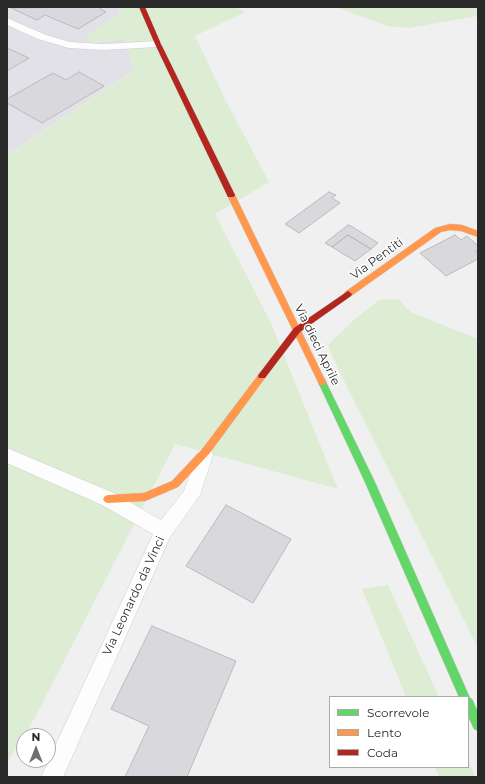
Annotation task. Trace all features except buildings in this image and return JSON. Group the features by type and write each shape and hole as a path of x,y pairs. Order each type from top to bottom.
{"main road":[{"name":"Via dieci Aprile","path":"142,7 158,44 369,480 466,696"},
{"name":"Via Pentiti","path":"108,499 145,497 175,484 206,451 297,330 438,230 450,227 462,228 478,234"},
{"path":"469,705 478,725"}],"street":[{"path":"7,20 42,37 69,45 103,47 158,44"},
{"path":"164,531 191,494 206,451"},
{"name":"Via Leonardo da Vinci","path":"7,455 108,499 164,531 52,777"}],"shaded area":[{"path":"7,7 119,7 120,15 90,34 86,41 93,42 125,39 134,70 7,155"}],"green space":[{"path":"119,7 237,7 245,12 195,36 226,101 269,182 215,214 271,323 338,489 175,444 36,716 29,728 16,728 16,748 7,763 7,155 134,70 125,39 92,42 85,41 89,34 120,15"},
{"path":"336,7 478,7 478,16 408,28 387,26"},
{"path":"398,299 411,312 478,339 478,648 338,369 328,345 355,319 379,300"},
{"path":"388,585 439,696 406,696 362,589"},
{"path":"469,763 475,777 439,777 435,768 469,768"}],"traffic: fast":[{"path":"322,382 369,480 465,696"},
{"path":"469,705 478,725"}],"traffic: slow":[{"path":"231,195 322,382"},
{"path":"348,294 438,230 450,227 462,228 478,234"},
{"path":"108,499 145,497 175,484 206,451 262,376"}],"traffic: jam":[{"path":"142,7 158,44 231,195"},
{"path":"262,376 297,330 348,294"}]}
